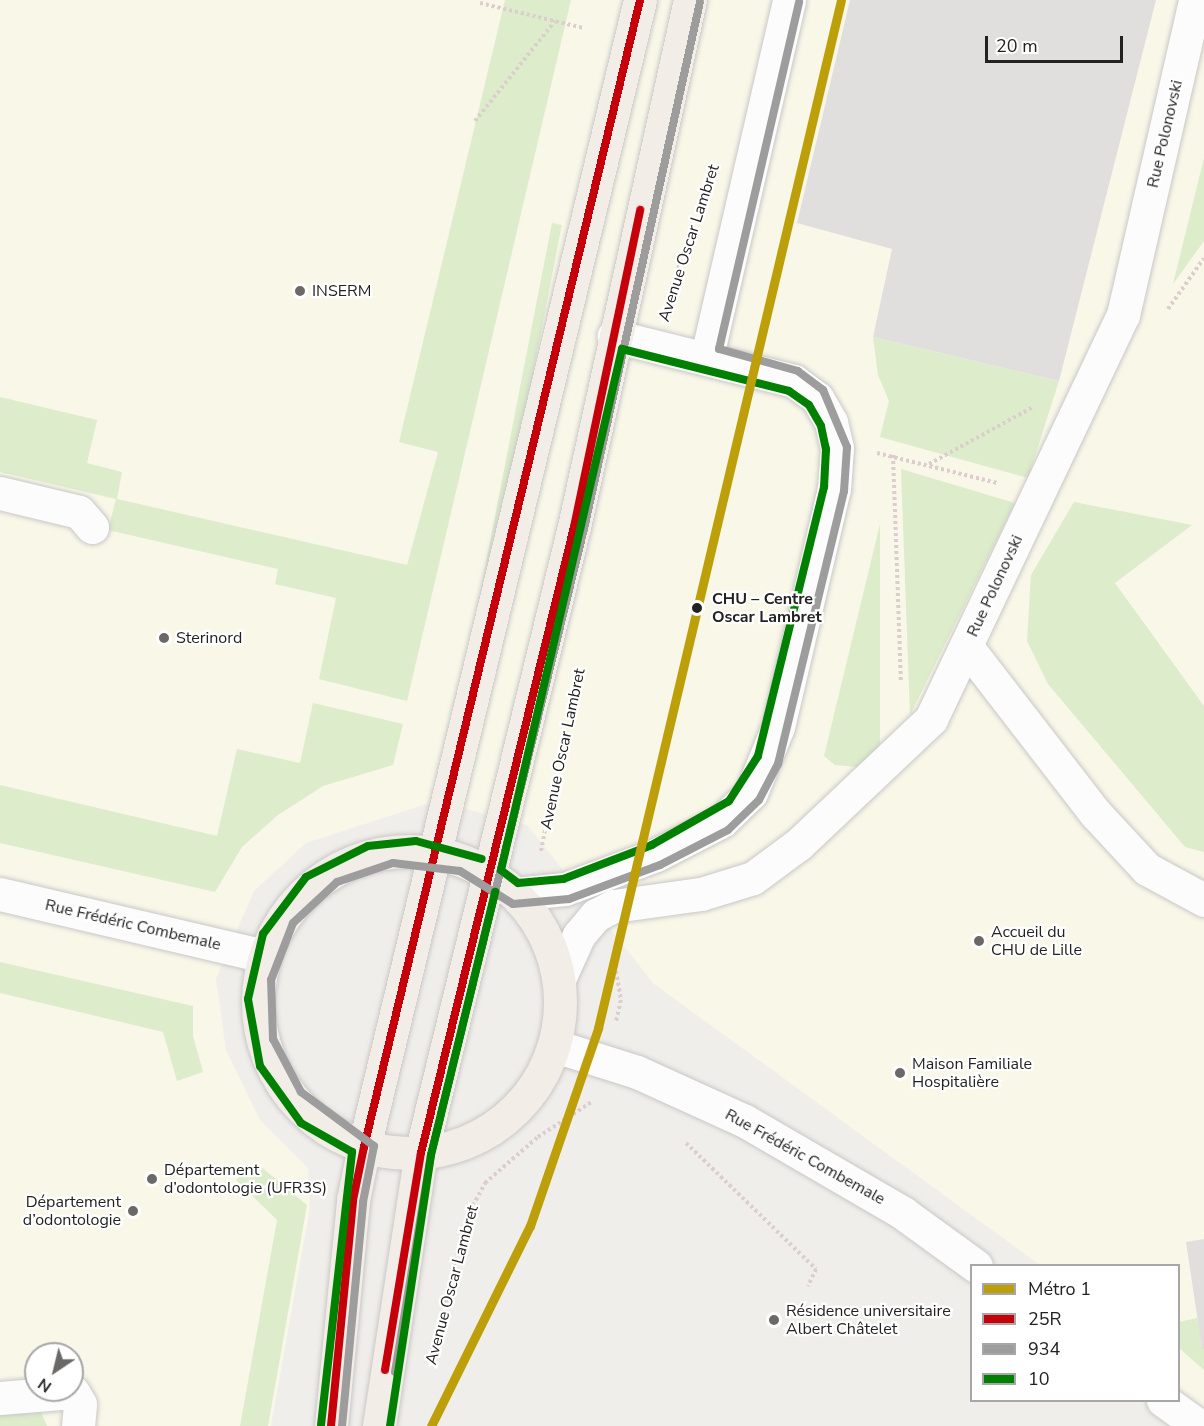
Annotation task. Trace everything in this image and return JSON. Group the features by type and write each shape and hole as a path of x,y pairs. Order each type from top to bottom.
{"main road":[{"path":"331,1426 353,1200 364,1147 640,0"},
{"path":"379,1426 421,1153 489,874 690,0"},
{"path":"392,852 436,854 489,874 514,894 539,924 559,979 555,1046 530,1094 504,1120 474,1140 421,1153 364,1147 308,1114 275,1072 259,1020 265,956 284,917 331,873 392,852"}],"street":[{"path":"707,356 789,0"},
{"name":"Rue Polonovski","path":"591,920 614,906 701,894 753,878 904,750 932,719 1124,315 1195,0"},
{"path":"514,894 565,889 702,832 736,808 761,777 834,489 837,448 817,398 795,381 707,356 614,336"},
{"path":"0,493 79,513 92,526"},
{"path":"966,646 1096,814 1147,868 1204,900"},
{"name":"Rue Frédéric Combemale","path":"0,894 265,956"},
{"path":"559,979 591,920"},
{"name":"Rue Frédéric Combemale","path":"555,1046 606,1061 745,1120 903,1213 973,1264"},
{"path":"0,1398 73,1392 80,1404 78,1426"},
{"path":"1164,1402 1194,1425"}],"path":[{"path":"480,3 583,28"},
{"path":"475,121 555,21"},
{"name":"Avenue Oscar Lambret","path":"656,346 692,231"},
{"path":"928,464 1022,410 1087,391"},
{"path":"837,448 893,454 1039,494"},
{"path":"893,454 904,750"},
{"name":"Avenue Oscar Lambret","path":"548,818 539,860 565,889"},
{"name":"Avenue Oscar Lambret","path":"435,1343 471,1205 506,1163 585,1110 606,1061 621,1000 614,958 591,920"},
{"path":"686,1143 816,1269 808,1286"}],"shaded area":[{"path":"0,0 1204,0 1204,1426 1180,1402 1180,1264 1039,1264 654,984 527,825 436,801 306,843 254,891 216,979 226,1050 260,1120 308,1168 310,1208 271,1426 0,1426"},
{"path":"850,0 1156,0 1059,381 873,337 892,249 797,223"},
{"path":"1204,1239 1204,1349 1202,1349 1186,1242"}],"green space":[{"path":"505,0 571,0 407,701 319,679 336,598 275,584 278,569 108,530 116,499 0,472 0,397 97,420 87,463 122,472 117,499 407,565 438,452 399,442"},
{"path":"1204,158 1204,241 1173,284"},
{"path":"552,223 562,225 476,669 466,667"},
{"path":"873,337 1059,381 1028,478 880,437 889,401 878,375"},
{"path":"901,469 1015,503 910,715"},
{"path":"1074,502 1192,525 1115,583 1204,706 1204,852 1185,847 1048,684 1027,641 1031,575"},
{"path":"880,524 880,748 857,767 835,765 824,756"},
{"path":"313,703 403,724 393,765 323,786 278,815 242,847 215,892 0,843 0,785 217,836 237,749 300,763"},
{"path":"0,962 193,1006 193,1036 203,1072 177,1081 163,1032 0,993"},
{"path":"255,1162 307,1205 268,1426 240,1426 277,1220 236,1180"},
{"path":"1197,1318 1204,1349 1204,1370 1180,1349 1180,1322"},
{"path":"39,1407 47,1426 0,1426 0,1410"}],"metro line":[{"name":"1","path":"431,1426 530,1226 598,1028 841,0"}],"transit line":[{"name":"25R","path":"331,1426 353,1200 364,1147 640,0"},
{"name":"934","path":"395,1372 431,1155 584,529 700,2"},
{"name":"934","path":"342,1426 363,1202 374,1146 301,1092 273,1039 271,980 293,923 337,882 393,863 460,871 513,904 569,899 660,865 728,830 759,800 778,764 844,491 847,447 823,390 798,371 719,349 799,2"},
{"name":"25R","path":"385,1370 421,1153 574,527 640,210"},
{"name":"10","path":"622,349 789,391 809,405 821,426 826,449 824,487 758,756 729,801 652,845 563,879 518,883 501,870 622,349"},
{"name":"10","path":"321,1425 352,1152 301,1123 260,1066 248,999 263,934 306,877 368,846 416,841 482,859"},
{"name":"10","path":"390,1426 431,1155 495,892"}],"place":[{"name":"INSERM","path":"300,291"},
{"name":"CHU – Centre Oscar Lambret","path":"697,608"},
{"name":"Sterinord","path":"164,638"},
{"name":"Accueil du CHU de Lille","path":"979,941"},
{"name":"Maison Familiale Hospitalière","path":"900,1073"},
{"name":"Département d’odontologie (UFR3S)","path":"152,1179"},
{"name":"Département d’odontologie","path":"133,1211"},
{"name":"Résidence universitaire Albert Châtelet","path":"774,1320"}]}
